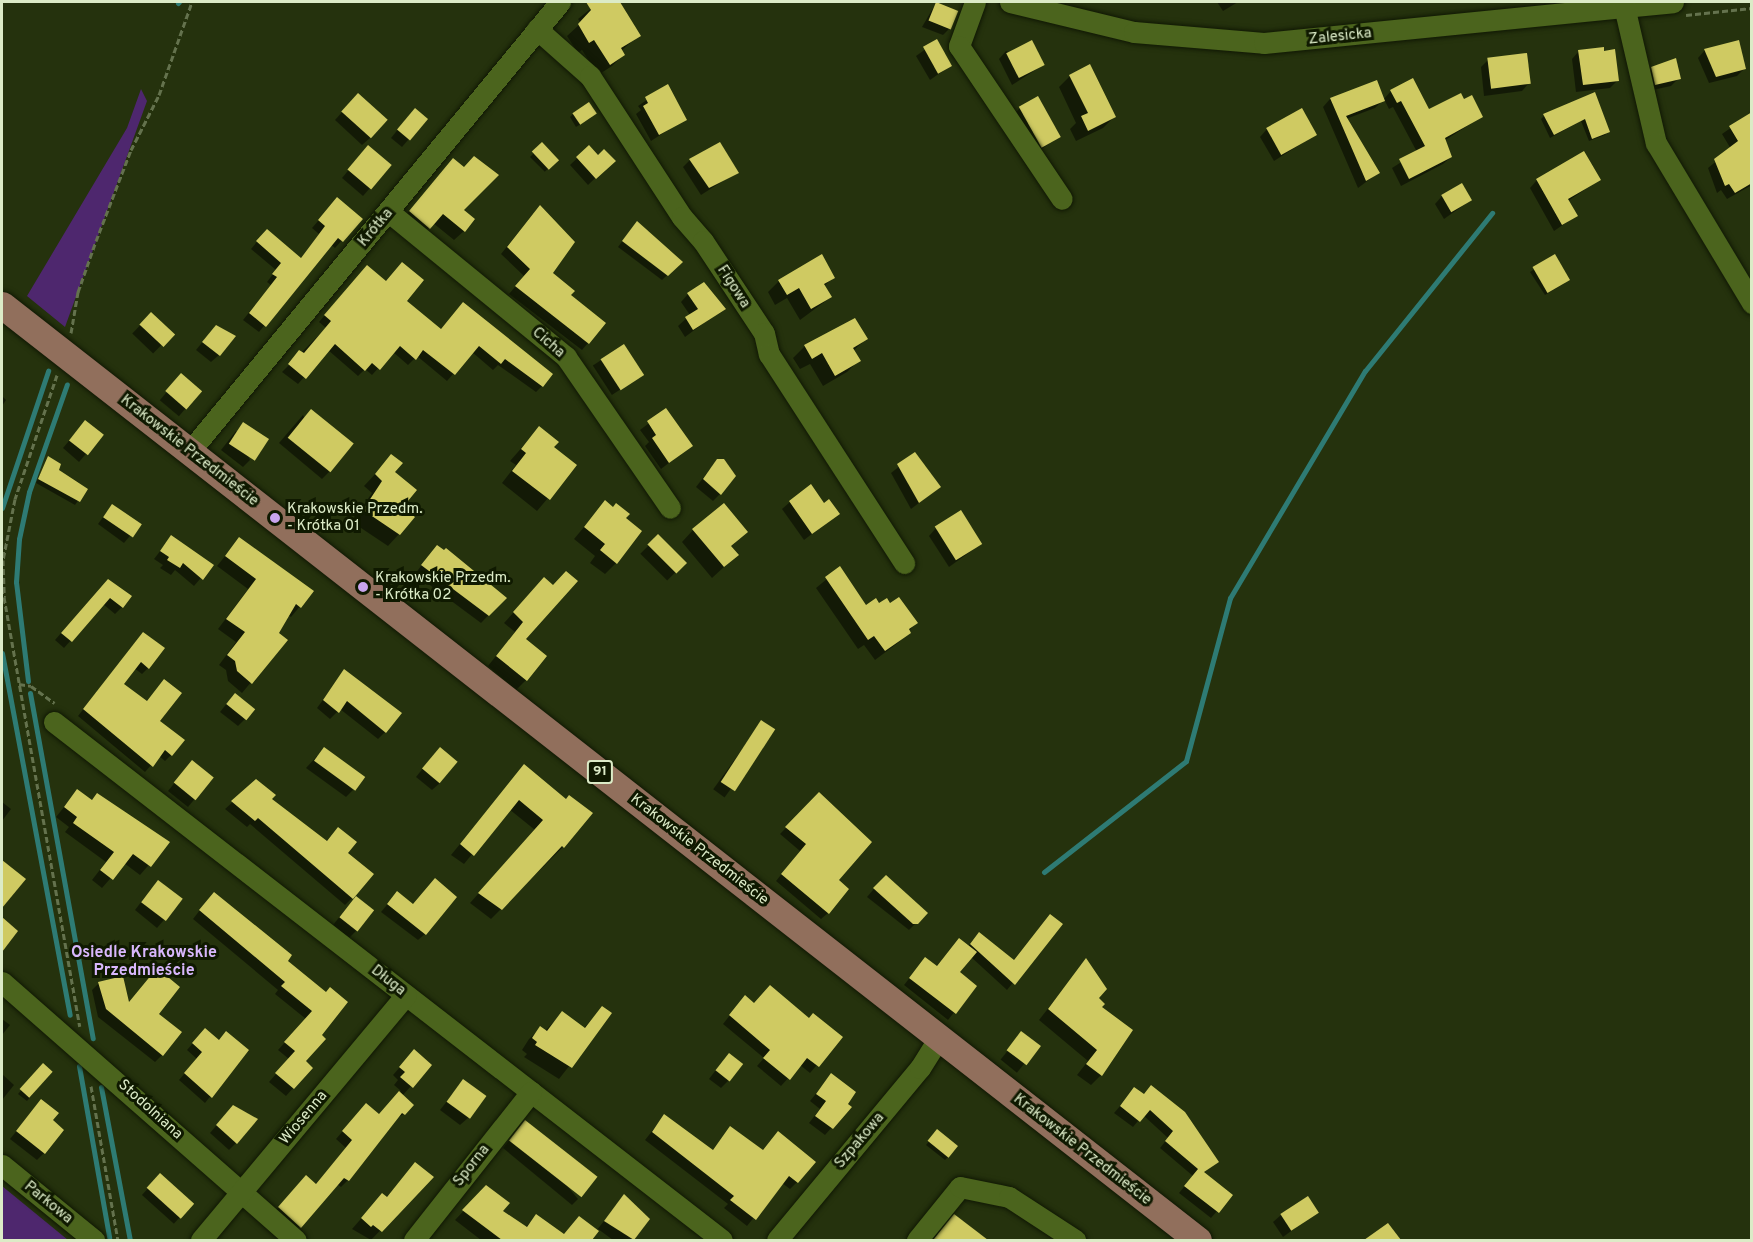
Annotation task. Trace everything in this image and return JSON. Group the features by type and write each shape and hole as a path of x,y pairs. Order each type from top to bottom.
{"main road":[{"name":"Krakowskie Przedmieście","path":"2,305 1198,1240"}],"street":[{"name":"Krótka","path":"190,451 390,212 560,2"},
{"path":"975,2 959,46 1062,199"},
{"name":"Zalesicka","path":"1010,2 1134,32 1264,43 1673,2"},
{"path":"1624,6 1656,143 1752,303"},
{"name":"Figowa","path":"537,29 590,76 682,217 703,241 764,333 769,354 904,563"},
{"name":"Cicha","path":"390,212 566,357 670,508"},
{"name":"Długa","path":"54,722 722,1240"},
{"name":"Stodolniana","path":"2,982 297,1240"},
{"name":"Wiosenna","path":"201,1240 406,995"},
{"name":"Szpakowa","path":"777,1240 920,1068 939,1038"},
{"name":"Sporna","path":"414,1240 531,1092"},
{"name":"Parkowa","path":"2,1164 94,1240"},
{"path":"917,1240 960,1187 1009,1197 1075,1240"}],"path":[{"path":"69,340 78,292 96,241 131,150 159,95 192,2"},
{"path":"58,370 15,500 3,560 4,597 82,1034 75,1028"},
{"path":"90,1078 118,1240"}],"shaded area":[{"path":"141,89 147,101 65,327 27,296 127,128"},
{"path":"2,1186 68,1240 2,1240"}],"building":[{"path":"586,2 620,2 641,36 621,48 625,55 610,65 594,40 589,43 578,24 591,10"},
{"path":"936,2 958,11 951,30 929,21"},
{"path":"937,39 952,66 938,74 923,47"},
{"path":"1032,40 1045,65 1019,78 1006,53"},
{"path":"1739,40 1746,69 1716,77 1704,49"},
{"path":"1604,47 1604,51 1615,49 1619,81 1583,85 1578,50"},
{"path":"1527,53 1531,84 1491,89 1487,58"},
{"path":"1676,58 1681,79 1655,85 1651,67"},
{"path":"1090,64 1116,117 1088,131 1081,116 1088,113 1069,75"},
{"path":"1413,78 1429,109 1461,93 1464,99 1472,95 1483,117 1445,138 1452,157 1409,179 1399,159 1425,146 1401,101 1397,103 1390,90"},
{"path":"1377,80 1385,101 1346,116 1380,173 1366,181 1330,98"},
{"path":"668,84 687,120 659,135 643,106 648,103 645,97"},
{"path":"1595,92 1610,132 1592,139 1585,119 1554,135 1543,114"},
{"path":"358,93 388,120 371,138 341,112"},
{"path":"1038,96 1061,137 1042,148 1019,107"},
{"path":"589,102 597,114 580,125 572,113"},
{"path":"415,108 428,119 410,140 397,129"},
{"path":"1302,108 1317,135 1281,155 1266,128"},
{"path":"1752,112 1752,183 1735,193 1729,184 1725,186 1714,159 1738,141 1729,126"},
{"path":"542,142 559,160 549,170 532,152"},
{"path":"720,142 739,173 709,188 689,159"},
{"path":"368,145 392,165 371,189 347,170"},
{"path":"589,145 598,155 604,149 616,161 596,179 576,157"},
{"path":"1584,151 1601,180 1568,199 1578,216 1562,225 1536,179"},
{"path":"474,156 499,175 464,210 475,219 465,232 443,214 430,229 409,211 453,158 464,167"},
{"path":"1462,183 1472,200 1451,212 1441,195"},
{"path":"337,197 363,219 343,242 338,238 266,327 249,313 277,277 272,274 281,263 256,241 267,229 301,258 325,226 318,220"},
{"path":"540,205 575,242 553,273 575,291 571,295 606,323 589,344 515,286 530,269 507,247"},
{"path":"637,221 683,262 668,276 622,241"},
{"path":"822,254 835,278 824,284 832,297 811,309 799,288 787,295 778,280"},
{"path":"1555,254 1570,280 1547,293 1532,267"},
{"path":"402,262 424,280 407,301 441,329 463,302 553,374 543,387 505,359 501,364 479,346 455,375 423,350 416,360 400,346 380,370 372,363 365,371 335,344 306,379 288,364 299,350 304,353 331,321 324,315 367,265 386,281"},
{"path":"704,282 726,309 693,330 685,317 698,309 687,293"},
{"path":"151,312 175,335 164,347 139,324"},
{"path":"855,318 868,339 853,348 861,361 835,376 822,353 812,359 804,345"},
{"path":"216,325 236,336 220,356 202,342"},
{"path":"624,344 644,375 621,390 601,359"},
{"path":"181,373 202,391 186,409 165,391"},
{"path":"666,408 693,446 669,463 652,438 656,435 647,421"},
{"path":"311,409 354,444 330,472 288,438"},
{"path":"85,420 104,435 88,455 69,440"},
{"path":"243,422 269,439 255,461 229,444"},
{"path":"539,426 559,442 554,447 577,465 550,500 512,471 526,453 521,449"},
{"path":"915,452 941,487 919,503 897,464"},
{"path":"391,454 403,463 395,472 417,490 403,507 415,517 400,535 363,510 382,481 375,474"},
{"path":"48,456 61,464 59,470 88,489 80,502 38,479"},
{"path":"717,459 724,459 736,476 721,495 703,479"},
{"path":"811,484 824,503 829,499 840,514 812,534 789,501"},
{"path":"605,500 613,507 616,503 630,514 626,518 642,531 617,564 600,550 605,544 584,527"},
{"path":"724,503 748,532 731,546 739,555 724,567 692,529"},
{"path":"112,504 142,524 133,537 103,517"},
{"path":"961,510 982,544 956,560 935,526"},
{"path":"658,534 687,563 676,574 647,545"},
{"path":"171,535 214,565 203,580 183,563 180,568 167,560 169,557 160,551"},
{"path":"239,537 314,591 301,608 296,604 279,633 288,640 252,684 237,671 235,661 227,655 245,632 226,619 256,579 225,556"},
{"path":"437,545 444,550 446,548 507,598 489,616 421,565"},
{"path":"840,566 866,605 876,598 879,603 887,598 890,603 899,597 918,623 909,629 911,633 885,651 874,636 868,640 825,577"},
{"path":"566,571 578,581 526,639 547,656 527,681 496,656 523,622 513,612 544,577 553,585"},
{"path":"108,579 132,596 123,608 110,598 72,642 61,633"},
{"path":"143,632 165,648 149,669 141,662 124,684 147,701 164,679 182,693 160,721 185,740 172,756 165,750 153,767 83,709"},
{"path":"344,669 402,713 386,733 347,701 339,713 323,700"},
{"path":"235,693 255,709 246,720 226,704"},
{"path":"761,720 775,729 735,791 721,782"},
{"path":"324,747 365,777 355,791 314,761"},
{"path":"440,747 458,762 440,783 422,768"},
{"path":"192,760 214,778 196,800 174,783"},
{"path":"524,764 566,799 569,795 593,813 564,848 562,846 502,910 478,893 543,820 519,800 474,856 460,844"},
{"path":"256,779 276,795 272,799 327,841 338,827 357,842 348,853 374,874 353,899 258,818 255,821 231,801"},
{"path":"77,789 92,800 97,793 170,842 151,867 133,854 113,880 100,870 114,852 73,823 77,817 64,807"},
{"path":"819,792 872,842 839,880 849,889 829,914 781,874 806,844 785,827"},
{"path":"2,860 26,879 2,908"},
{"path":"886,875 928,913 918,924 913,924 873,888"},
{"path":"435,878 457,897 426,935 387,904 397,891 413,904"},
{"path":"158,880 183,899 166,921 141,902"},
{"path":"214,892 292,955 288,961 326,992 330,987 348,1002 322,1035 326,1039 306,1061 313,1068 294,1089 275,1073 295,1051 284,1042 312,1011 281,986 285,982 199,910"},
{"path":"356,896 374,910 358,931 339,917"},
{"path":"1050,914 1063,924 1015,985 970,944 979,932 1014,960"},
{"path":"2,917 18,931 2,952"},
{"path":"959,938 977,952 960,972 977,986 956,1014 909,978 925,957 937,966"},
{"path":"1086,958 1107,989 1099,998 1105,1004 1102,1007 1133,1030 1102,1076 1086,1064 1097,1050 1048,1009"},
{"path":"157,968 180,987 159,1014 182,1032 163,1056 106,1009 98,982 123,976 129,1002"},
{"path":"770,985 809,1018 813,1013 843,1037 819,1067 807,1058 790,1080 763,1058 770,1050 729,1015 745,995 754,1003"},
{"path":"602,1006 612,1013 572,1068 535,1045 537,1042 532,1038 540,1026 547,1031 562,1011 585,1028"},
{"path":"205,1028 219,1040 226,1031 249,1050 212,1098 184,1073 202,1052 192,1043"},
{"path":"1021,1031 1041,1046 1027,1065 1007,1050"},
{"path":"414,1049 432,1065 413,1088 400,1077 405,1072 399,1067"},
{"path":"729,1053 743,1064 730,1081 715,1070"},
{"path":"43,1063 53,1072 29,1098 20,1089"},
{"path":"831,1073 856,1092 848,1104 852,1107 833,1129 815,1116 826,1101 816,1094"},
{"path":"463,1079 486,1096 470,1119 447,1102"},
{"path":"1151,1085 1185,1112 1219,1162 1204,1172 1233,1195 1219,1213 1184,1186 1198,1169 1165,1141 1173,1131 1150,1110 1140,1122 1120,1106 1134,1087 1144,1094"},
{"path":"399,1091 414,1105 405,1115 402,1113 349,1181 344,1178 301,1228 278,1207 306,1175 316,1184 352,1140 342,1131 366,1103 379,1114"},
{"path":"41,1099 59,1113 53,1120 64,1130 45,1154 16,1131"},
{"path":"233,1105 258,1119 237,1144 216,1125"},
{"path":"664,1114 713,1150 730,1126 763,1150 778,1131 816,1162 798,1183 789,1176 756,1220 730,1200 734,1196 652,1132"},
{"path":"525,1120 597,1177 581,1197 509,1140"},
{"path":"937,1129 958,1146 949,1158 928,1141"},
{"path":"415,1162 434,1177 382,1232 373,1225 371,1227 361,1218 382,1193 387,1197"},
{"path":"160,1173 194,1204 181,1219 147,1188"},
{"path":"486,1185 510,1203 503,1211 527,1227 536,1214 564,1234 579,1216 599,1231 592,1240 502,1240 462,1210"},
{"path":"624,1194 650,1219 634,1240 604,1221"},
{"path":"1308,1196 1319,1213 1291,1231 1280,1214"},
{"path":"954,1214 988,1240 933,1240"},
{"path":"1388,1223 1401,1240 1364,1240"}],"waterway":[{"path":"1044,872 1186,761 1230,598 1365,371 1492,213"},
{"path":"2,508 48,371"},
{"path":"28,681 16,582 19,539 29,492 67,384"},
{"path":"2,653 70,1015"},
{"path":"30,693 93,1038"},
{"path":"79,1066 109,1237"},
{"path":"101,1087 130,1240"}],"place":[{"name":"Krakowskie Przedm. - Krótka 01","path":"275,518"},
{"name":"Krakowskie Przedm. - Krótka 02","path":"363,587"}],"district":[{"name":"Osiedle Krakowskie Przedmieście","path":"144,962"}]}
